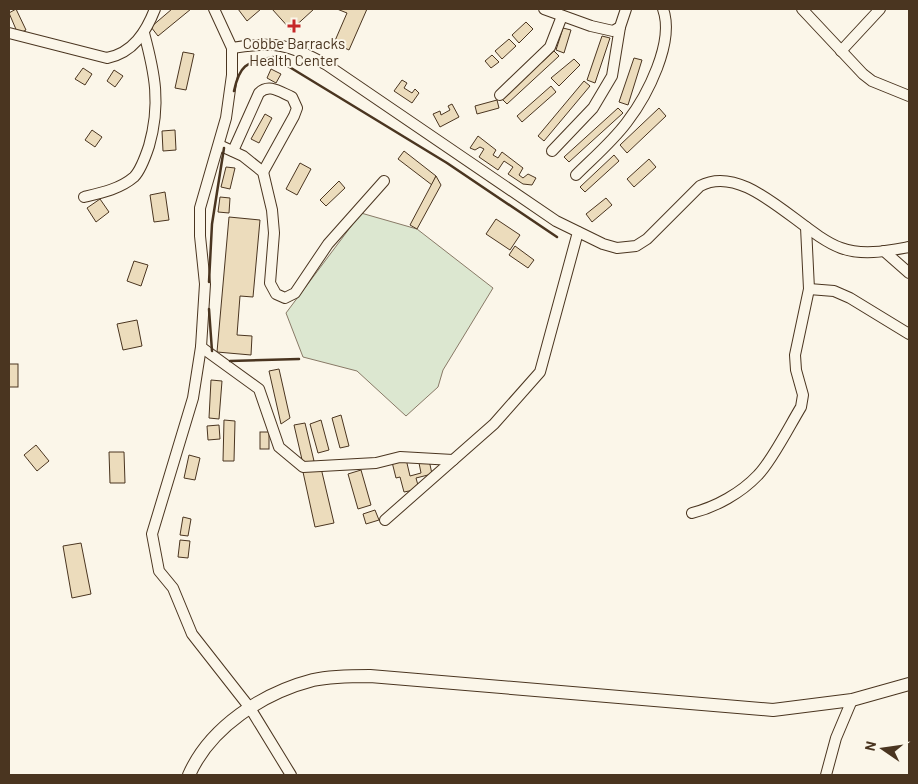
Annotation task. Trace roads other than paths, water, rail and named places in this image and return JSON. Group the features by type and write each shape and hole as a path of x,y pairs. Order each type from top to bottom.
{"main road":[{"path":"189,775 209,742 250,708 288,688 315,680 344,676 380,677 758,709 789,709 852,700 909,684"}],"street":[{"path":"9,33 107,58 118,55 144,33 156,9"},
{"path":"214,9 232,48 232,75 219,145 200,208 200,236 205,284 201,347 193,398 152,534 159,571 173,588 192,634 250,708 291,775"},
{"path":"544,9 606,30 613,31 620,27"},
{"path":"552,151 593,108 612,76 620,27 626,9"},
{"path":"576,175 627,122 656,71 664,50 663,9"},
{"path":"802,9 872,81 909,96"},
{"path":"841,51 880,9"},
{"path":"500,95 550,47 562,16"},
{"path":"84,197 106,193 134,176 146,154 155,125 157,94 153,67 144,33"},
{"path":"232,48 269,43 306,54 333,69 548,216 578,232 617,248 636,246 646,239 700,186 709,182 720,181 736,183 753,190 806,227 841,248 861,253 909,247"},
{"path":"233,151 259,93 264,88 270,88 292,97 297,108 294,116 263,172"},
{"path":"219,145 233,151 263,172 272,210 274,233 270,283 276,294 284,298 295,293 328,244 384,181"},
{"path":"692,513 709,509 739,490 759,474 801,407 803,395 796,370 795,355 809,289 806,227"},
{"path":"385,520 494,424 540,372 578,232"},
{"path":"884,251 909,273"},
{"path":"809,289 834,291 850,298 909,334"},
{"path":"201,347 259,389 279,447 303,467 376,463 400,457 454,460"},
{"path":"826,775 836,738 852,700"}],"place":[{"name":"Cobbe Barracks Health Center","path":"294,26"}]}
